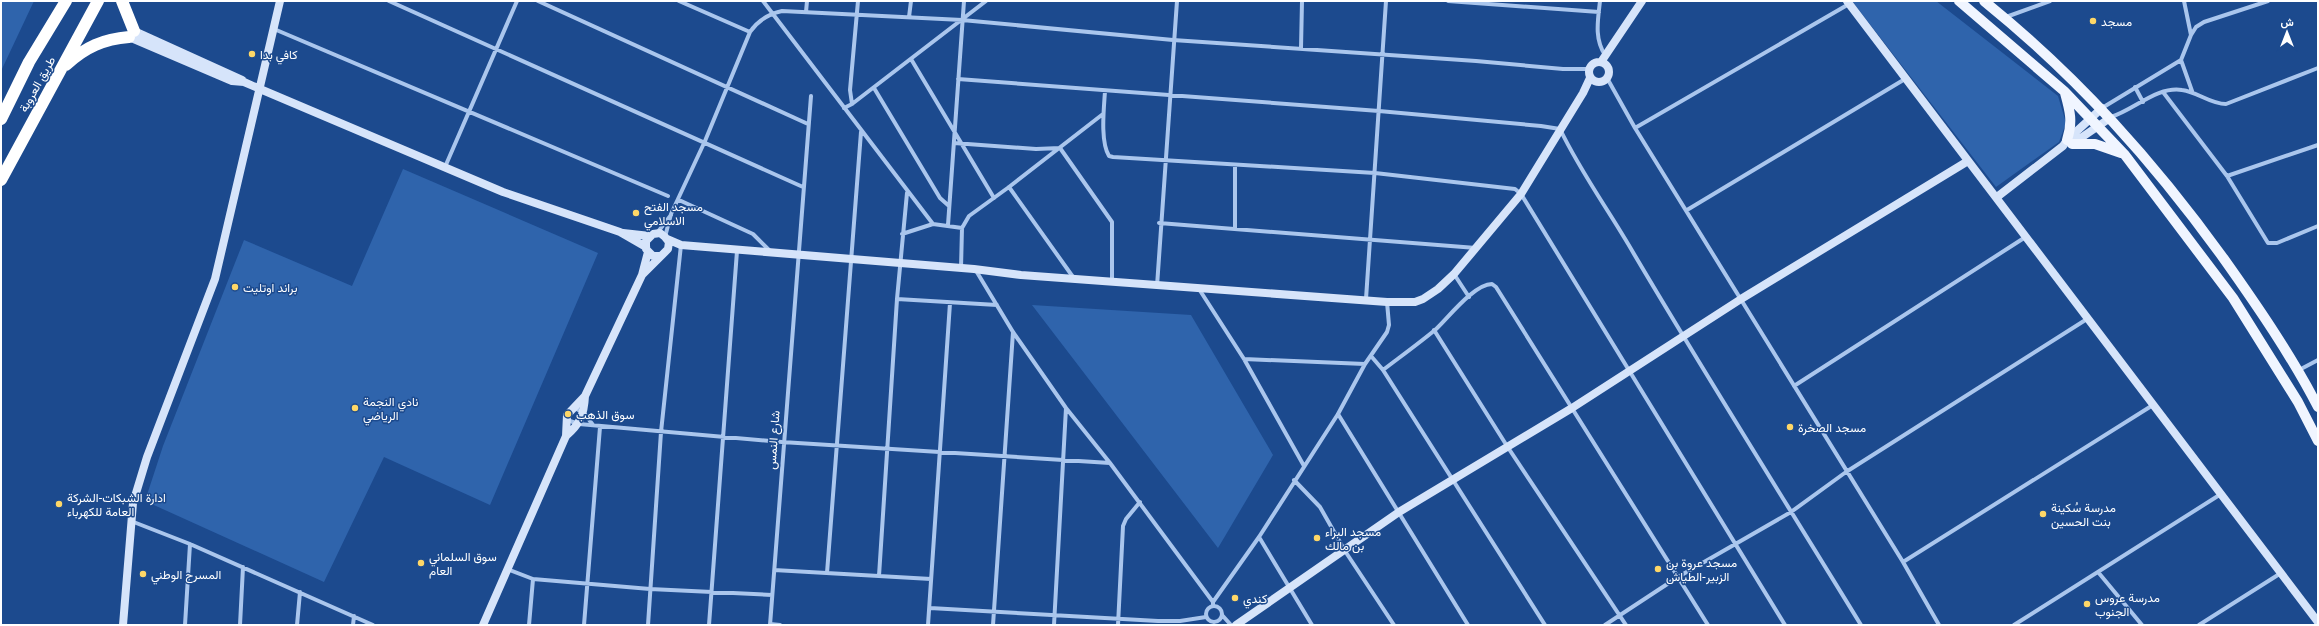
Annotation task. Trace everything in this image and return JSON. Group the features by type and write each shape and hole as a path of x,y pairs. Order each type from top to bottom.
{"highway":[{"name":"طريق العروبة","path":"1,119 30,62 66,1"},
{"name":"طريق العروبة","path":"1,180 98,1"},
{"path":"56,78 70,61 87,48 108,40 132,34 122,1"}],"main road":[{"path":"1959,1 2064,92 2095,122 2124,155 2233,298 2298,402 2318,441"},
{"path":"1984,1 2102,108 2200,226 2257,305 2298,370 2318,407"},
{"path":"2064,92 2072,116 2068,143 2095,144 2124,155"}],"street":[{"path":"123,625 130,521 133,504 147,457 215,279 280,1"},
{"path":"389,1 496,50 705,141 802,187"},
{"path":"445,167 517,1"},
{"path":"538,1 549,3 808,124"},
{"path":"679,1 750,32"},
{"path":"763,1 907,193 933,224"},
{"path":"806,12 807,1"},
{"path":"852,104 850,90 858,1"},
{"path":"909,17 910,1"},
{"path":"948,226 964,1"},
{"path":"844,108 874,88 986,1"},
{"path":"1156,286 1177,1"},
{"path":"1301,48 1302,1"},
{"path":"1366,299 1386,1"},
{"path":"1448,1 1599,12"},
{"path":"1600,1 1598,44 1608,69 1607,78 1635,128 1687,210 1846,472 1903,562 1939,625"},
{"path":"2004,18 2050,1"},
{"path":"2184,1 2191,34"},
{"path":"2095,122 2102,108 2181,60 2191,34 2204,22 2268,1"},
{"path":"483,625 506,569 566,436 579,424 584,413 585,396 642,275 647,249 646,240 671,214 679,200 750,32 756,23 772,14 806,12 962,20 1173,40 1383,54 1563,69 1589,69 1596,62 1603,59 1643,2"},
{"path":"1635,128 1848,2 1905,79 1997,197 2024,238 2318,622"},
{"path":"274,29 469,110 668,196"},
{"path":"132,34 232,81 244,82 503,192 620,232 647,249 653,256 659,256"},
{"path":"911,59 994,198"},
{"path":"2181,60 2192,91"},
{"path":"1997,197 2095,122 2120,115 2163,92 2173,89 2192,91 2212,101 2226,104 2318,68"},
{"path":"620,232 653,234 666,238 680,245 736,251 974,269 1021,275 1073,277 1156,286 1366,299 1387,302 1414,302 1423,299 1438,289 1454,274 1521,194 1583,93 1590,78 1589,69"},
{"path":"1590,78 1599,82 1607,78"},
{"path":"958,79 1379,111 1560,129"},
{"path":"1687,210 1905,79"},
{"path":"2136,87 2143,102"},
{"path":"874,88 940,198 949,206"},
{"path":"1105,91 1103,114 1106,149 1109,156 1118,158 1375,173 1508,187 1521,194 1785,625"},
{"path":"2163,92 2227,176 2268,243 2277,243 2318,226"},
{"name":"شارع النمس","path":"770,625 782,442 810,96"},
{"path":"961,268 962,228 969,216 1103,114"},
{"path":"1560,129 1569,149 1861,625"},
{"path":"827,573 861,132"},
{"path":"954,143 1036,149 1060,148"},
{"path":"2227,176 2318,145"},
{"path":"1060,148 1112,222 1112,282"},
{"path":"1236,625 1345,551 1399,512 1451,479 1572,408 1741,299 1968,161"},
{"path":"1235,165 1235,228"},
{"path":"1009,187 1073,277"},
{"path":"879,576 897,299 907,193"},
{"path":"679,200 753,234 771,253"},
{"path":"668,249 666,238 671,214"},
{"path":"1160,223 1476,248"},
{"path":"902,234 933,224 962,228"},
{"path":"1794,386 2024,238"},
{"path":"642,275 659,256 668,249 680,245"},
{"path":"648,625 662,432 680,245"},
{"path":"709,625 736,251"},
{"path":"974,269 1013,332 1066,408 1140,502 1213,604 1220,608 1222,615 1231,625"},
{"path":"1454,274 1469,296"},
{"path":"1383,370 1434,330 1469,296 1485,285 1492,284 1496,287 1708,625"},
{"path":"1198,288 1244,360 1304,466"},
{"path":"897,299 997,305"},
{"path":"1206,617 1207,610 1213,604 1259,537 1294,480 1338,414 1365,364 1387,332 1389,325 1387,302"},
{"path":"928,625 950,303"},
{"path":"1605,625 1678,577 1791,512 1846,472 2087,319"},
{"path":"1434,330 1507,446 1626,625"},
{"path":"993,625 1013,332"},
{"path":"1371,356 1383,370 1545,625"},
{"path":"1244,360 1365,364"},
{"path":"2298,370 2318,360"},
{"path":"566,436 566,419 573,406 585,396"},
{"path":"1903,562 2153,405"},
{"path":"573,406 584,413 593,425"},
{"path":"1054,625 1066,408"},
{"path":"1338,414 1468,625"},
{"path":"566,419 579,424 600,427 723,438 1110,463"},
{"path":"584,625 600,427"},
{"path":"1294,480 1320,507 1345,551 1394,625"},
{"path":"2014,625 2221,494"},
{"path":"1118,625 1123,526 1126,519 1140,502"},
{"path":"130,521 190,544 373,625"},
{"path":"1259,537 1312,625"},
{"path":"185,625 190,544"},
{"path":"240,625 243,567"},
{"path":"506,569 533,579 650,589 772,595"},
{"path":"774,570 931,579"},
{"path":"2098,572 2142,625"},
{"path":"2199,625 2281,573"},
{"path":"529,625 533,579"},
{"path":"297,625 300,592"},
{"path":"930,608 1180,621 1206,617"},
{"path":"1206,617 1210,621 1215,622 1219,620 1222,615"},
{"path":"353,625 354,616"},
{"path":"770,625 780,625"}],"shaded area":[{"path":"1,1 34,1 1,71"},
{"path":"1852,1 1936,1 2058,96 2066,123 2059,142 1996,187"},
{"name":"نادي النجمة الرياضي","path":"403,169 598,253 490,505 384,457 324,582 145,501 163,446 244,240 352,286"},
{"path":"1032,305 1191,315 1273,455 1218,548"}],"place":[{"name":"مسجد","path":"2093,21"},
{"name":"كافي بدا","path":"252,54"},
{"name":"مسجد الفتح الاسلامي","path":"636,213"},
{"name":"براند اوتليت","path":"235,287"},
{"name":"نادي النجمة الرياضي","path":"355,408"},
{"name":"سوق الذهب","path":"568,414"},
{"name":"مسجد الصخرة","path":"1790,427"},
{"name":"ادارة الشبكات-الشركة العامة للكهرباء","path":"59,504"},
{"name":"مدرسة سُكينة بنت الحسين","path":"2043,514"},
{"name":"مسجد البراء بن مالك","path":"1317,538"},
{"name":"سوق السلماني العام","path":"421,563"},
{"name":"مسجد عروة بن الزبير-الطياش","path":"1658,569"},
{"name":"المسرح الوطني","path":"143,574"},
{"name":"كندي","path":"1235,598"},
{"name":"مدرسة عروس الجنوب","path":"2087,604"}]}
